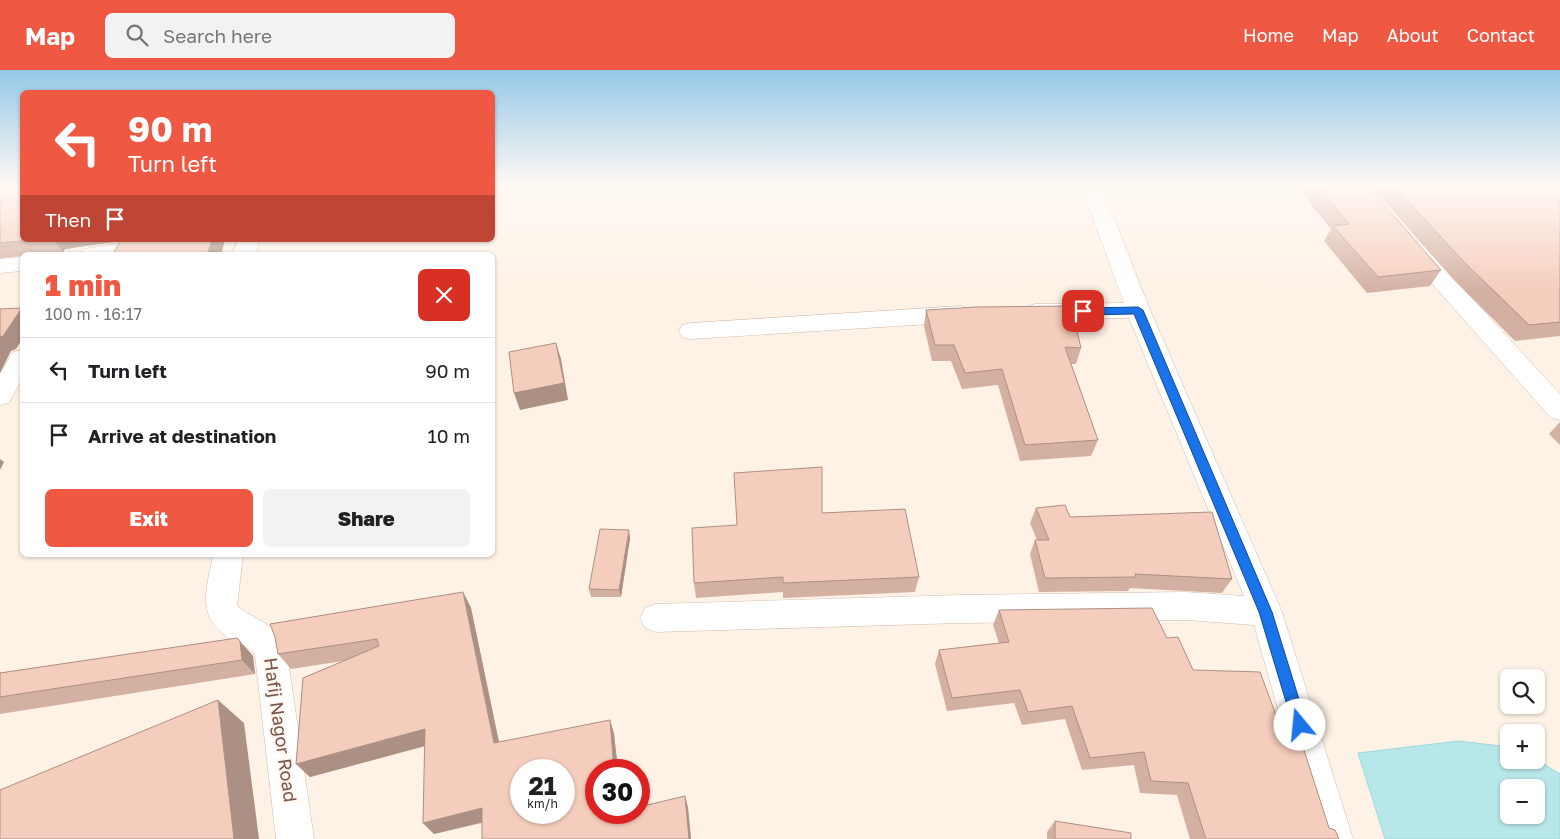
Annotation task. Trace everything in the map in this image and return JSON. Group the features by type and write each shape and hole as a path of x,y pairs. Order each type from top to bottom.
{"street":[{"path":"1104,221 1138,310 1266,612 1334,839"},
{"path":"1401,235 1444,285 1560,411"},
{"path":"109,252 173,242"},
{"path":"0,266 20,264"},
{"path":"1011,313 1138,310"},
{"path":"692,331 982,313"},
{"path":"0,396 20,361"},
{"name":"Hafij Nagor Road","path":"228,557 221,600 222,612 241,628 257,635 266,642 271,653 295,839"},
{"path":"656,618 961,609 1186,606 1266,612"},
{"path":"208,642 257,635"}],"water":[{"path":"1459,741 1500,746 1500,769 1545,769 1545,765 1560,774 1560,839 1385,839 1358,753"}],"building":[{"path":"0,221 20,221 20,241 0,243"},
{"path":"1346,221 1398,221 1441,270 1378,277 1333,226 1349,224"},
{"path":"1426,221 1560,221 1560,322 1529,325 1465,263"},
{"path":"120,242 211,242 208,252 114,252"},
{"path":"1071,306 1081,348 1065,347 1098,440 1025,445 1002,369 965,373 954,345 935,345 926,310 976,307"},
{"path":"20,308 3,336 0,337 0,309"},
{"path":"556,343 564,383 514,393 509,352"},
{"path":"822,467 822,513 905,509 919,577 783,583 783,577 694,583 692,528 737,525 734,473"},
{"path":"1065,505 1070,517 1212,512 1232,579 1135,574 1136,577 1045,578 1035,540 1049,540 1036,508"},
{"path":"600,529 629,530 619,590 589,589"},
{"path":"463,592 494,743 610,720 613,759 585,759 585,824 650,824 650,804 685,796 689,839 482,839 482,808 423,823 425,729 296,764 303,678 379,646 377,639 278,654 270,624"},
{"path":"1152,608 1167,638 1178,637 1193,670 1260,672 1277,718 1294,719 1329,828 1335,830 1339,839 1206,839 1188,783 1151,781 1144,752 1090,758 1072,706 1028,712 1020,690 952,698 939,650 1009,642 999,610"},
{"path":"237,638 240,641 242,660 0,697 0,673"},
{"path":"218,700 234,839 0,839 0,790"},
{"path":"1055,821 1131,833 1131,839 1055,839"}],"route":[{"path":"1083,311 1138,310 1266,612 1300,725"}]}
